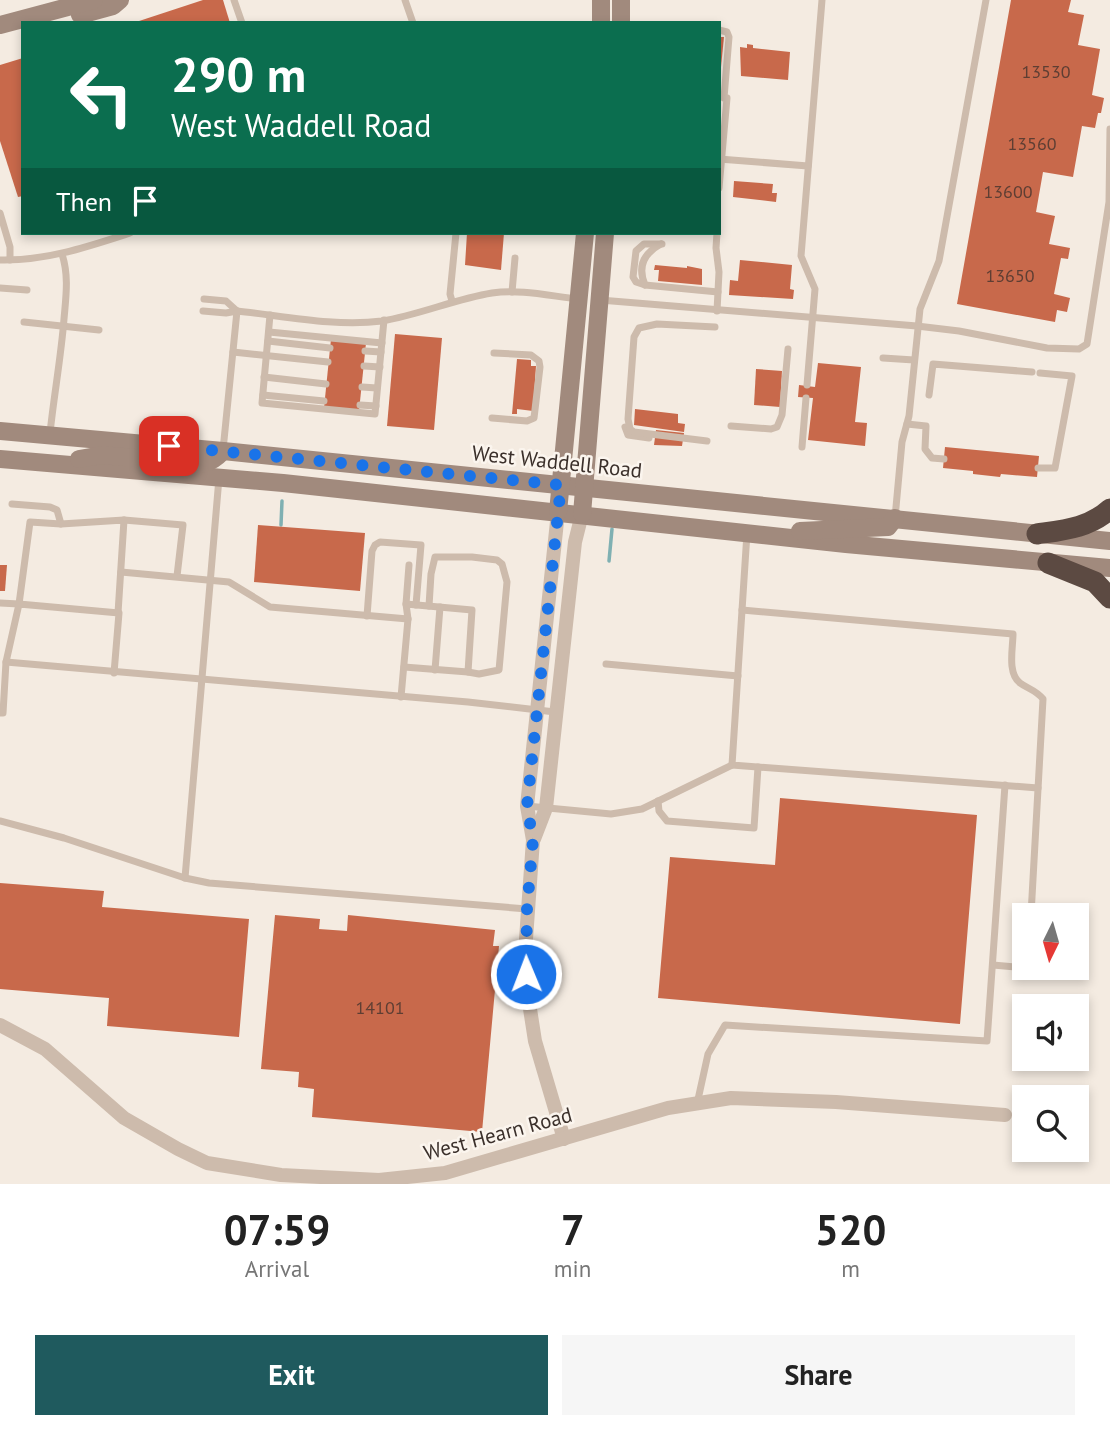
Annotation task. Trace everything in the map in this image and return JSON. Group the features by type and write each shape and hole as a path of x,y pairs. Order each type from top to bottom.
{"highway":[{"path":"1037,534 1077,528 1100,518 1110,509"},
{"path":"1048,563 1095,582 1110,598"}],"main road":[{"path":"0,25 94,0"},
{"path":"60,21 113,6 120,0"},
{"path":"601,0 601,21"},
{"path":"621,0 621,21"},
{"path":"0,37 21,32"},
{"path":"558,512 584,235"},
{"path":"582,514 604,235"},
{"name":"West Waddell Road","path":"0,431 1110,541"},
{"path":"55,464 102,455 207,464 213,462 223,451"},
{"path":"0,459 219,478 1110,568"},
{"path":"754,534 833,528 877,529 888,527 895,518"}],"street":[{"path":"558,512 527,806 533,840 525,953 535,1041 564,1139"},
{"path":"533,840 546,808 575,542 582,514"},
{"name":"West Hearn Road","path":"0,1025 45,1049 124,1118 178,1149 207,1163 281,1175 379,1180 446,1173 668,1108 732,1098 836,1102 1004,1115"}],"lane":[{"path":"234,0 241,21"},
{"path":"405,0 411,21"},
{"path":"807,384 815,289 802,256 822,0"},
{"path":"895,518 917,326 923,298 939,261 986,0"},
{"path":"721,30 727,32 729,37 721,149"},
{"path":"599,300 917,326 1047,348 1079,349 1087,344 1109,202 1110,129"},
{"path":"721,159 808,166"},
{"path":"0,214 10,247 10,260"},
{"path":"0,260 29,260 62,254 124,235"},
{"path":"452,301 450,294 456,235"},
{"path":"717,235 717,311"},
{"path":"662,244 645,244 634,254 633,277 636,282 718,292"},
{"path":"50,436 68,273 62,254"},
{"path":"512,292 515,258"},
{"path":"0,288 27,290"},
{"path":"203,311 237,311 332,321 384,320 452,301 494,293 512,292 579,299"},
{"path":"204,299 226,301 237,311"},
{"path":"223,451 237,311"},
{"path":"270,315 262,403 375,414 384,320"},
{"path":"24,322 99,330"},
{"path":"707,440 634,432 630,429 628,419 635,331 649,325 715,327"},
{"path":"269,331 382,343"},
{"path":"268,341 330,348"},
{"path":"732,426 771,429 777,426 782,415 788,349"},
{"path":"365,351 381,352"},
{"path":"233,352 328,362"},
{"path":"492,418 527,421 534,418 540,367 538,359 531,355 494,352"},
{"path":"883,358 914,360"},
{"path":"929,395 933,364 1072,376 1055,468 1038,468"},
{"path":"364,366 380,367"},
{"path":"264,377 326,384"},
{"path":"362,387 377,388"},
{"path":"262,395 324,401"},
{"path":"803,447 806,398"},
{"path":"360,405 376,406"},
{"path":"907,424 926,426 925,449 932,458 944,459"},
{"path":"185,878 219,478"},
{"path":"12,504 50,507 57,510 61,524"},
{"path":"0,713 3,713 6,662 19,604 30,522 61,524 124,520 183,525 177,576"},
{"path":"114,673 124,520"},
{"path":"732,765 742,610 754,534"},
{"path":"367,616 372,551 380,542 421,545 416,605"},
{"path":"404,667 480,674 499,670 508,582 502,564 497,559 435,557 429,606"},
{"path":"401,696 410,565"},
{"path":"121,572 229,582 270,607 408,619"},
{"path":"0,603 118,613"},
{"path":"406,604 472,610 468,672"},
{"path":"435,670 440,607"},
{"path":"742,610 1013,634 1013,672 1018,682 1037,691 1043,699 1032,903"},
{"path":"6,662 555,712"},
{"path":"606,664 738,676"},
{"path":"527,806 611,814 642,809 732,765 1038,788"},
{"path":"658,801 659,811 667,821 754,828 758,767"},
{"path":"697,1104 708,1054 725,1025 987,1041 1004,785"},
{"path":"0,821 209,883 527,909"},
{"path":"993,965 1012,967"}],"building":[{"path":"203,0 223,0 229,21 139,21"},
{"path":"1011,0 1071,0 1068,12 1084,15 1078,45 1100,49 1092,95 1104,98 1101,113 1098,113 1095,128 1082,126 1073,177 1043,172 1036,212 1055,216 1049,244 1070,248 1068,259 1061,258 1054,294 1070,298 1067,312 1057,310 1055,322 957,304"},
{"path":"721,37 724,37 721,67"},
{"path":"747,44 753,45 753,48 790,52 788,80 741,76 740,47 747,48"},
{"path":"21,59 21,196 18,197 0,141 0,65"},
{"path":"734,181 773,184 772,193 777,193 776,202 733,197"},
{"path":"467,235 504,235 501,270 465,265"},
{"path":"740,260 792,265 790,289 794,290 793,299 729,295 730,280 738,281"},
{"path":"655,265 702,269 702,285 658,281 659,270 654,270"},
{"path":"395,334 442,338 434,430 387,426"},
{"path":"331,339 366,343 359,411 324,408"},
{"path":"517,359 531,360 531,366 536,366 533,411 517,409 517,414 512,414"},
{"path":"818,363 861,367 855,422 867,423 865,446 808,440 813,398 798,397 799,385 815,387"},
{"path":"756,369 782,371 780,407 754,405"},
{"path":"635,409 678,414 678,423 685,424 684,432 634,425"},
{"path":"656,430 684,433 682,446 654,445"},
{"path":"945,447 1039,456 1037,477 1001,474 1000,477 943,468"},
{"path":"258,525 365,533 360,591 254,582"},
{"path":"0,565 7,565 5,591 0,591"},
{"path":"780,798 977,815 960,1024 658,998 670,857 775,865"},
{"path":"0,883 104,891 102,907 249,919 239,1037 107,1026 109,998 0,989"},
{"path":"275,915 320,919 319,929 347,931 348,915 495,930 493,946 499,946 482,1132 312,1117 314,1089 298,1087 299,1072 261,1069"}],"waterway":[{"path":"281,525 282,501"},
{"path":"609,561 612,529"}],"route":[{"path":"169,446 561,485 527,806 533,840 527,909 526,974"}]}
